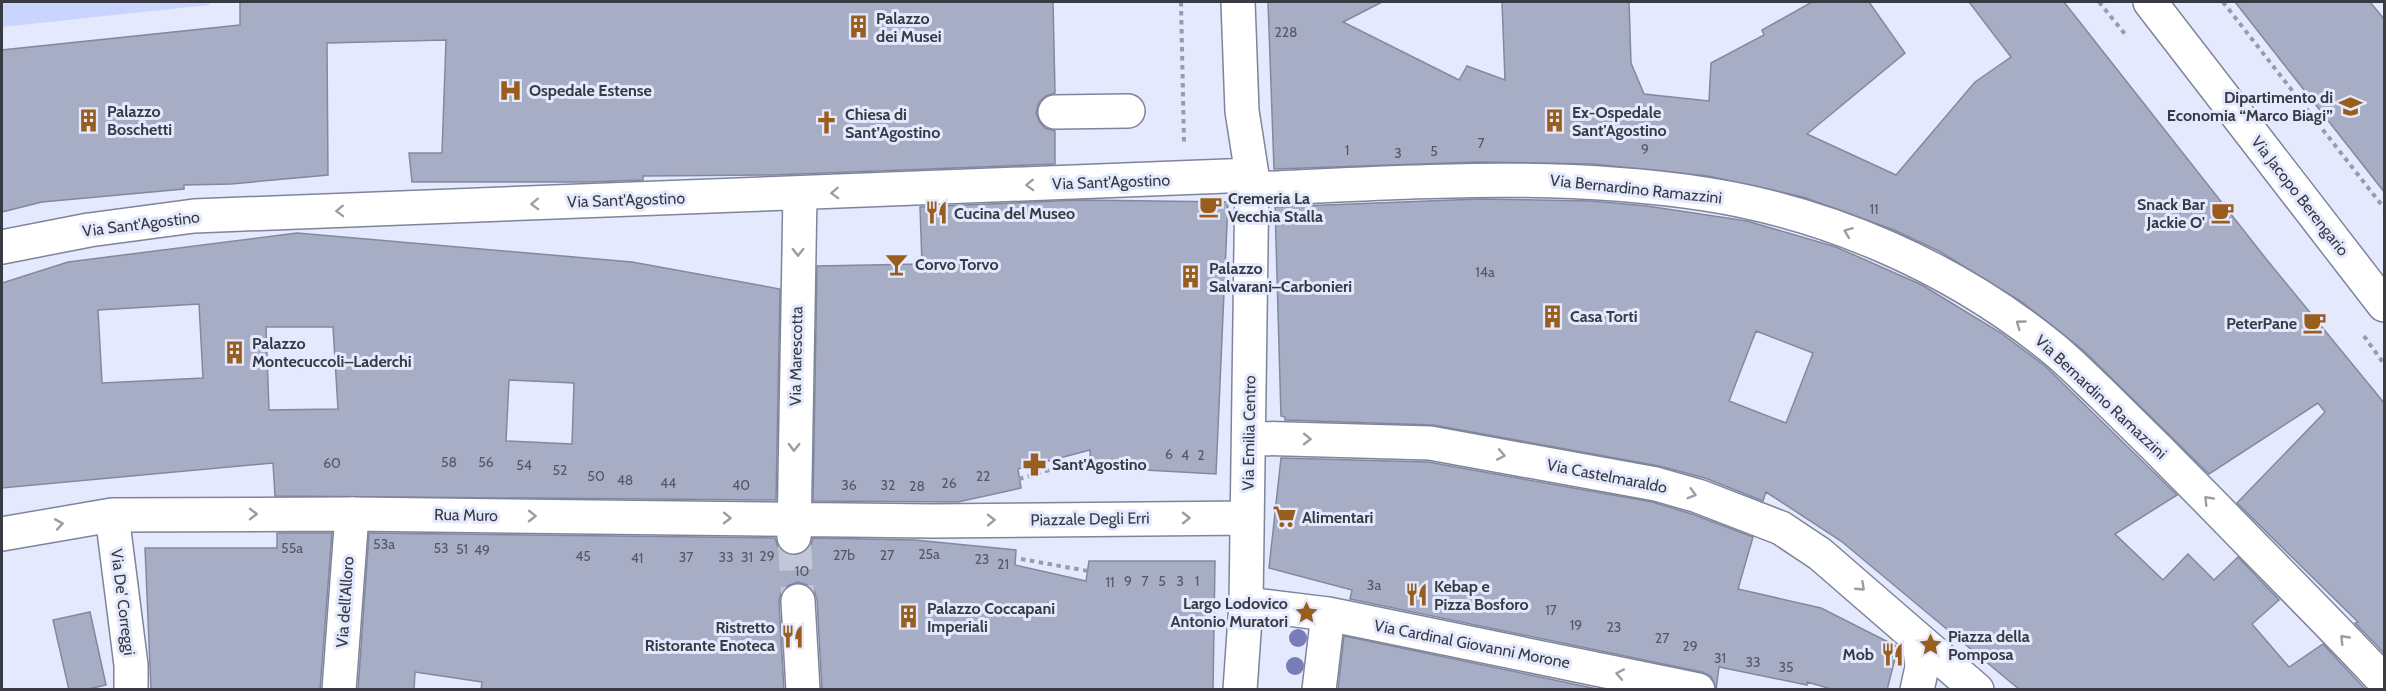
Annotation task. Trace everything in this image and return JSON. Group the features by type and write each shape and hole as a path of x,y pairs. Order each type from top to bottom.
{"street":[{"name":"Via Emilia Centro","path":"1238,2 1242,111 1252,182 1249,438 1245,604 1240,690"},
{"name":"Via Jacopo Berengario","path":"2150,2 2385,305"},
{"path":"1055,112 1128,111"},
{"name":"Via Bernardino Ramazzini","path":"1252,182 1493,178 1640,186 1706,194 1770,207 1808,217 1895,251 1961,287 2010,317 2052,347 2142,433 2385,681"},
{"name":"Via Sant'Agostino","path":"2,247 89,230 194,216 1185,179 1252,182"},
{"name":"Via Marescotta","path":"793,528 800,194"},
{"name":"Via Castelmaraldo","path":"1249,438 1430,443 1656,484 1698,496 1781,528 1820,554 1854,581 1977,690"},
{"name":"Rua Muro","path":"2,534 112,515 352,514 793,528 932,521"},
{"name":"Via dell’Alloro","path":"339,690 352,514"},
{"name":"Via De' Correggi","path":"112,515 131,665 131,690"},
{"name":"Piazzale Degli Erri","path":"932,521 1247,518"},
{"path":"798,601 803,690"},
{"name":"Via Cardinal Giovanni Morone","path":"1245,604 1328,614 1698,690"},
{"path":"1319,690 1328,614"},
{"path":"1917,690 1922,667 1919,641"}],"path":[{"path":"1181,2 1185,179"},
{"path":"2223,2 2385,208"},
{"path":"1019,479 1091,458"},
{"path":"1015,558 1088,572"}],"shaded area":[{"path":"2,2 209,2 209,5 2,27"}],"building":[{"path":"240,2 1053,2 1055,93 1039,102 1036,113 1045,128 1055,131 1055,164 773,175 643,176 643,180 589,182 412,182 409,153 442,153 446,40 327,43 328,175 231,184 184,185 184,189 42,202 2,212 2,50 240,25"},
{"path":"1268,2 1382,2 1343,22 1459,80 1467,66 1505,80 1502,2 1629,2 1631,63 1644,94 1709,101 1711,63 1764,35 1762,30 1812,2 1869,2 1905,53 1807,134 1896,175 1975,82 2011,57 1969,2 2064,2 2267,260 2385,404 2385,654 2355,623 2358,622 2237,503 2325,412 2318,403 2209,474 2083,350 2022,302 1939,251 1894,230 1803,197 1708,176 1593,164 1478,162 1274,169"},
{"name":"Dipartimento di Economia “Marco Biagi”","path":"2235,2 2370,2 2385,20 2385,193"},
{"path":"1479,199 1591,201 1647,206 1747,221 1836,247 1922,285 2001,333 2045,366 2177,495 2115,534 2163,580 2188,554 2214,580 2238,557 2279,600 2252,624 2289,667 2323,644 2366,690 2020,690 1841,541 1766,492 1763,501 1705,478 1659,466 1433,425 1285,420 1285,417 1281,416 1275,207","holes":["1756,331 1813,353 1786,423 1729,401"]},
{"path":"1081,200 1228,202 1216,474 1091,467 1090,450 1018,469 1021,488 958,502 813,501 817,266 922,264 920,207"},
{"path":"297,233 632,262 780,289 776,500 275,496 273,463 2,488 2,283 68,262","holes":["199,304 203,378 102,383 98,310","266,327 333,327 338,409 269,410","509,380 574,383 572,444 506,441"]},
{"path":"1281,458 1428,462 1652,502 1753,537 1738,589 1821,608 1898,647 1887,690 1835,690 1807,682 1807,685 1719,667 1716,690 1711,676 1702,672 1350,599 1352,590 1269,568"},
{"path":"277,533 332,533 320,690 151,690 145,548 277,548"},
{"path":"369,533 775,538 778,547 784,553 794,556 804,553 810,547 813,538 915,540 1016,550 1015,565 1086,581 1089,561 1215,561 1213,690 822,690 817,599 814,591 798,582 787,586 781,593 779,601 784,690 481,690 482,682 415,672 414,690 358,690"},
{"path":"90,612 106,685 84,690 69,690 53,620"},
{"path":"1344,636 1602,690 1338,690"}],"tunnel":[{"path":"794,537 798,601"}],"place":[{"name":"Palazzo dei Musei","path":"858,27"},
{"name":"Ospedale Estense","path":"511,90"},
{"name":"Dipartimento di Economia “Marco Biagi”","path":"2351,106"},
{"name":"Palazzo Boschetti","path":"89,120"},
{"name":"Ex-Ospedale Sant'Agostino","path":"1554,121"},
{"name":"Chiesa di Sant’Agostino","path":"827,123"},
{"name":"Cremeria La Vecchia Stalla","path":"1210,207"},
{"name":"Cucina del Museo","path":"936,213"},
{"name":"Snack Bar Jackie O'","path":"2223,213"},
{"name":"Corvo Torvo","path":"897,264"},
{"name":"Palazzo Salvarani–Carbonieri","path":"1191,277"},
{"name":"Casa Torti","path":"1552,316"},
{"name":"PeterPane","path":"2315,323"},
{"name":"Palazzo Montecuccoli–Laderchi","path":"234,352"},
{"name":"Sant'Agostino","path":"1034,464"},
{"name":"Alimentari","path":"1284,517"},
{"name":"Kebap e Pizza Bosforo","path":"1416,595"},
{"name":"Largo Lodovico Antonio Muratori","path":"1306,612"},
{"name":"Palazzo Coccapani Imperiali","path":"909,617"},
{"name":"Ristretto Ristorante Enoteca","path":"793,636"},
{"name":"Piazza della Pomposa","path":"1930,645"},
{"name":"Mob","path":"1892,654"}]}
